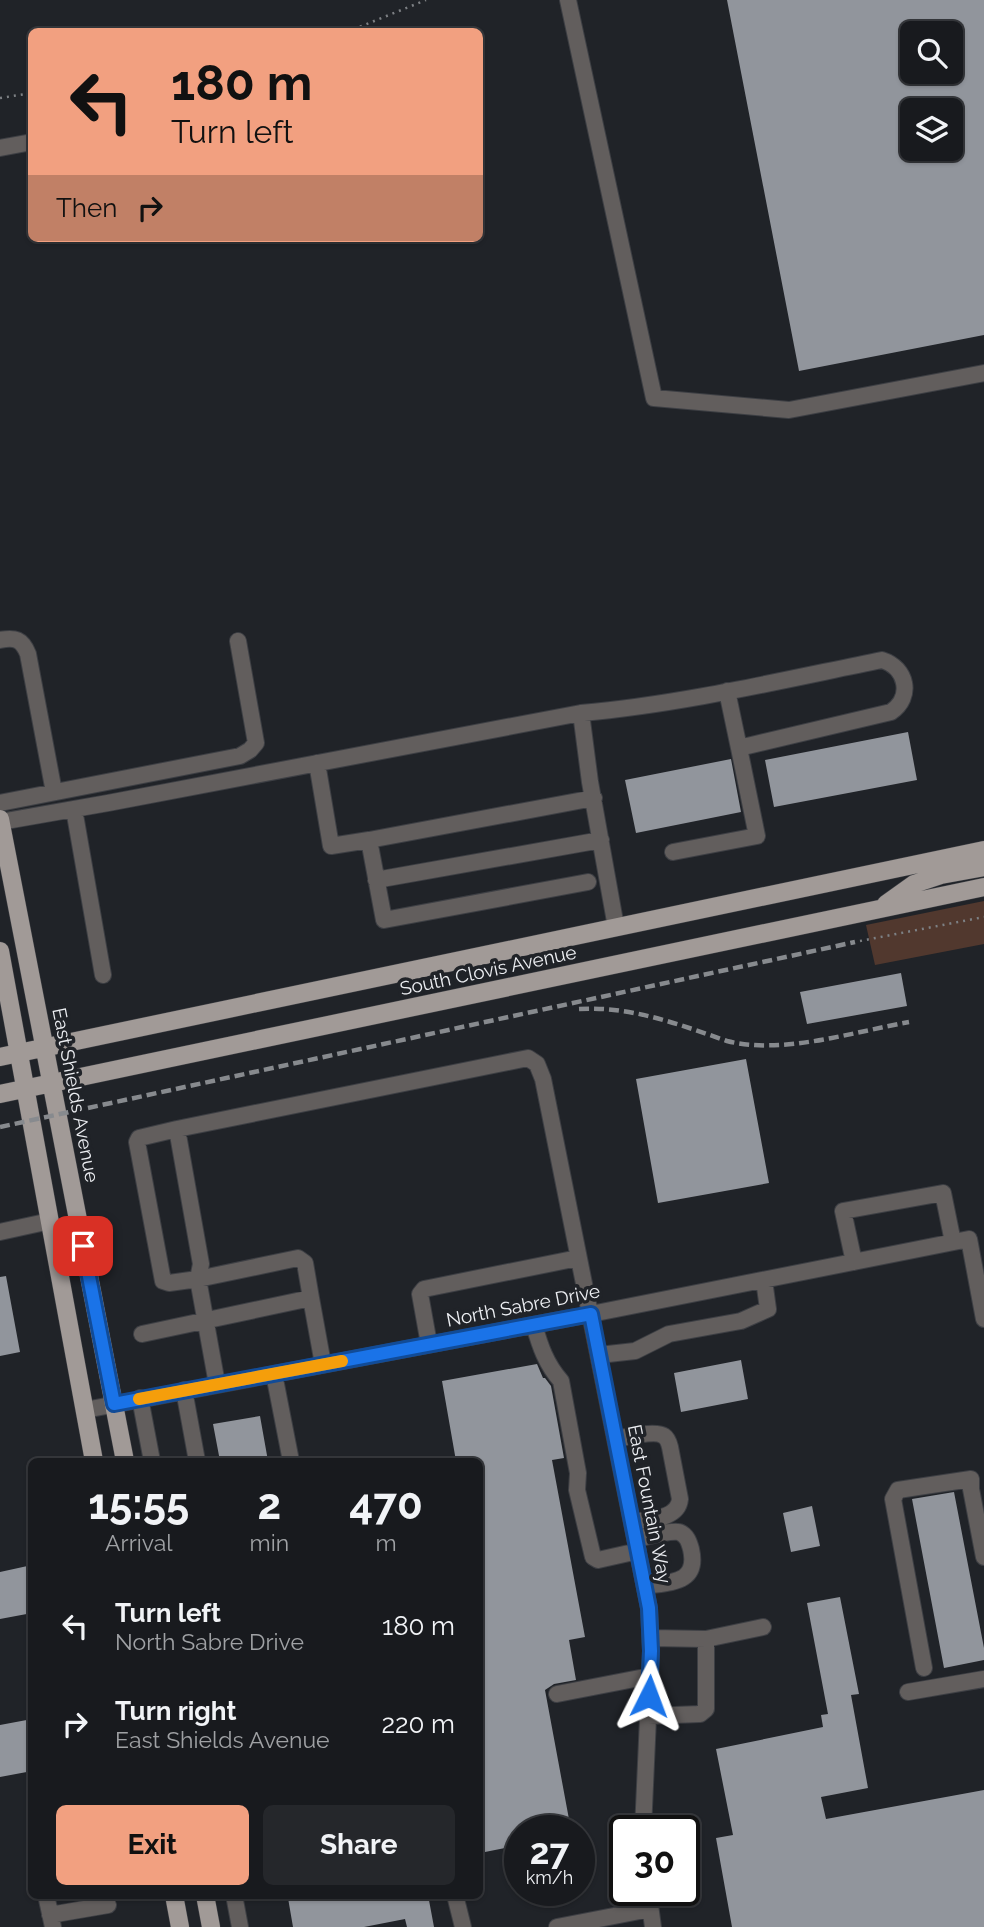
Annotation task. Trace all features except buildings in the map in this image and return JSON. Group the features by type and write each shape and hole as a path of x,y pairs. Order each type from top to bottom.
{"main road":[{"name":"East Shields Avenue","path":"0,821 124,1458"},
{"name":"South Clovis Avenue","path":"0,1057 984,850"},
{"path":"880,908 914,884 941,875 984,867"},
{"name":"South Clovis Avenue","path":"0,1094 984,887"},
{"path":"0,954 93,1458"},
{"path":"175,1899 180,1927"},
{"path":"206,1899 211,1927"}],"street":[{"path":"568,0 654,398 789,410 984,373"},
{"path":"0,148 28,143"},
{"path":"0,640 18,639 28,654 54,792"},
{"path":"0,803 240,756 250,750 256,743 238,641"},
{"path":"0,821 581,713 727,691 882,660 899,669 904,694 898,707 891,712 739,748"},
{"path":"673,852 757,836 727,691"},
{"path":"581,713 617,927"},
{"path":"317,763 331,846 594,798"},
{"path":"74,809 103,975"},
{"path":"369,840 384,920 588,881"},
{"path":"376,880 601,840"},
{"name":"East Fountain Way","path":"177,1129 528,1058 537,1064 543,1079 649,1608 650,1676 644,1815"},
{"path":"217,1384 198,1279 201,1264 177,1129 139,1138 136,1142 163,1281 169,1283 198,1279 299,1258 304,1263 323,1364"},
{"path":"853,1262 843,1211 943,1193 961,1241 984,1319"},
{"path":"0,1232 50,1222"},
{"name":"North Sabre Drive","path":"85,1410 961,1241"},
{"path":"429,1345 420,1294 424,1289 578,1258"},
{"path":"599,1355 635,1351 669,1334 741,1321 768,1309 764,1280"},
{"path":"142,1334 311,1298"},
{"path":"534,1325 541,1351 561,1381 578,1473 577,1490 593,1557 598,1560 674,1532 686,1537 692,1554 691,1571 684,1578 645,1586"},
{"path":"274,1374 290,1458"},
{"path":"184,1390 196,1458"},
{"path":"141,1398 151,1458"},
{"path":"616,1439 663,1435 670,1447 680,1499 679,1507 663,1517 632,1522"},
{"path":"977,1478 971,1489 984,1557"},
{"path":"924,1668 893,1499 898,1490 977,1478"},
{"path":"650,1638 706,1639 762,1627"},
{"path":"648,1716 700,1714 706,1709 706,1639"},
{"path":"557,1694 650,1676"},
{"path":"908,1692 984,1679"},
{"path":"47,1899 48,1923 108,1905"},
{"path":"235,1899 240,1927"},
{"path":"456,1899 463,1927"},
{"path":"650,1906 653,1927"},
{"path":"557,1927 650,1909"}],"path":[{"path":"357,28 426,0"},
{"path":"0,98 28,94"},
{"path":"860,941 984,917"}],"shaded area":[{"path":"984,901 984,944 875,965 866,925"}],"railway":[{"path":"0,1127 855,942"},
{"path":"579,1009 636,1013 748,1045 794,1044 909,1022"}],"slow traffic":[{"path":"139,1399 342,1361"}],"route":[{"path":"83,1246 114,1404 591,1314 649,1608 649,1696"}]}
